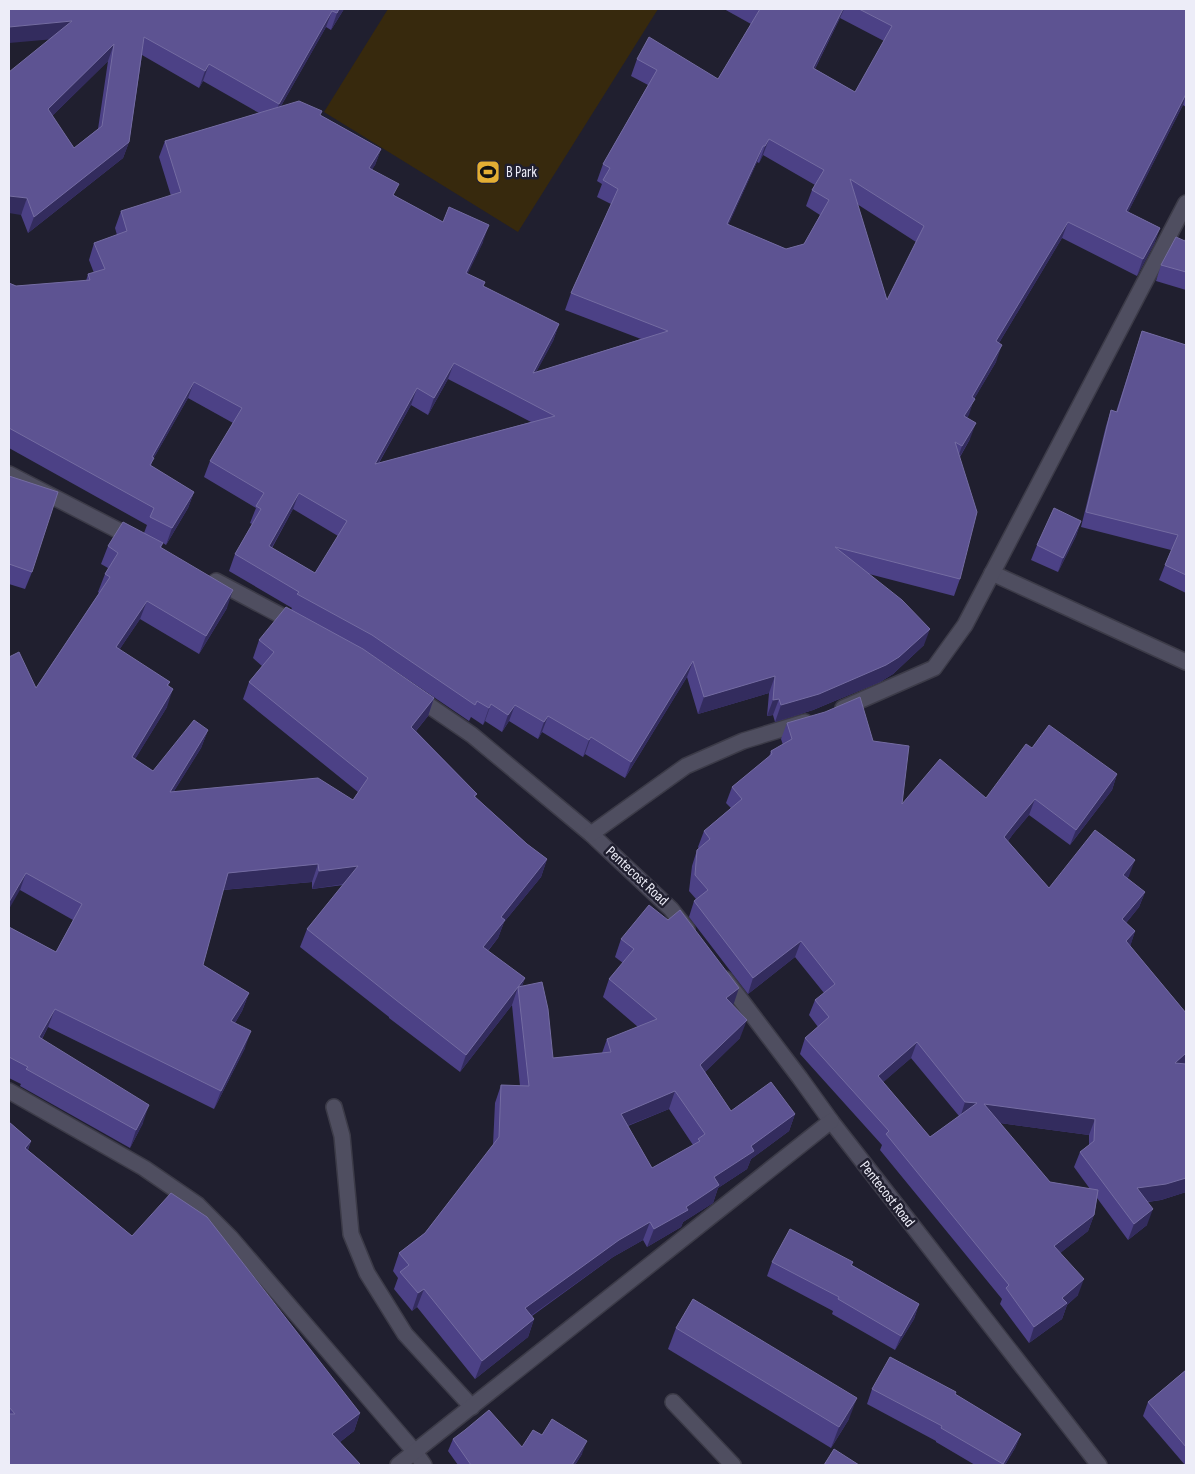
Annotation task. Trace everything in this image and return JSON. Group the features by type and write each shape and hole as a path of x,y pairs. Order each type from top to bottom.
{"street":[{"path":"834,711 934,668 965,625 1186,203"},
{"path":"9,474 146,545"},
{"path":"992,573 1186,662"},
{"path":"206,576 309,631"},
{"name":"Pentecost Road","path":"400,686 472,735 591,834 671,909 695,940"},
{"path":"591,834 686,766 743,741 816,719"},
{"name":"Pentecost Road","path":"718,970 831,1121 1099,1465"},
{"path":"9,1091 144,1168 198,1205 230,1237 415,1452 424,1465"},
{"path":"334,1107 342,1136 351,1234 367,1273 406,1334 472,1407"},
{"path":"398,1465 831,1121"},
{"path":"673,1402 732,1465"}],"shaded area":[{"name":"B Park","path":"388,9 658,9 518,232 324,112"}],"building":[{"path":"9,9 339,9 337,13 332,11 279,104 209,64 205,71 144,37 129,142 34,217 27,198 9,196 9,72 72,21 9,27","holes":["114,44 102,126 74,148 48,109"]},
{"path":"760,9 843,9 813,68 855,92 892,26 859,9 1186,9 1186,94 1126,211 1160,228 1143,259 1068,222 996,341 1002,345 972,397 975,399 964,416 976,423 962,446 955,442 977,512 960,579 835,547 902,600 930,629 899,657 886,665 819,694 781,705 779,699 773,700 775,676 704,697 693,661 631,762 591,737 589,740 548,716 544,722 515,705 508,715 491,704 489,708 477,701 475,705 372,635 297,594 299,592 235,554 261,509 256,506 264,493 210,461 242,408 194,382 152,457 154,458 150,465 194,492 172,528 150,517 154,508 9,428 9,283 16,286 90,280 88,274 105,269 94,243 127,231 121,211 181,192 165,141 299,101 322,111 320,115 381,149 369,168 399,184 393,195 443,222 449,207 489,225 466,273 485,282 483,286 559,324 533,373 668,331 571,293 618,189 603,180 610,168 603,164 657,70 637,59 649,37 718,79","holes":["769,139 824,170 812,190 829,200 804,244 786,249 727,224 763,146 765,146","850,179 924,226 887,300","454,363 555,416 375,464 417,388 434,398","299,493 347,521 315,573 269,546"]},
{"path":"1176,237 1185,241 1186,237 1186,272 1161,265"},
{"path":"1142,331 1186,345 1186,575 1165,565 1178,535 1086,512 1111,410 1117,412"},
{"path":"9,476 58,492 32,572 9,564"},
{"path":"1054,508 1081,521 1063,558 1037,545"},
{"path":"123,522 163,543 160,547 233,590 206,636 147,601 116,647 170,682 167,685 173,689 132,757 153,771 194,720 208,730 170,792 318,778 353,800 368,778 249,682 274,652 259,640 286,607 363,649 434,698 411,727 477,794 474,796 527,844 547,859 501,917 505,920 483,947 525,978 466,1055 307,929 358,866 319,871 318,864 228,873 203,965 249,993 231,1021 251,1031 221,1091 55,1009 39,1037 149,1105 136,1130 26,1069 28,1067 9,1057 9,927 56,952 82,904 26,873 9,902 9,657 19,652 36,688 110,577 105,574 118,553 108,546"},
{"path":"860,697 873,741 909,746 902,804 940,759 986,798 1026,744 1032,748 1049,725 1117,774 1076,830 1035,799 1004,837 1049,888 1095,830 1135,860 1123,875 1145,892 1122,919 1135,931 1126,941 1186,1013 1186,1053 1175,1063 1186,1064 1186,1178 1166,1184 1137,1188 1153,1209 1134,1224 1080,1152 1094,1141 1095,1119 984,1104 1050,1182 1098,1190 1094,1215 1054,1246 1084,1279 1062,1298 1067,1303 1034,1327 1006,1288 1009,1285 886,1134 889,1131 805,1038 829,1017 815,1000 835,984 801,941 753,978 694,901 708,890 695,875 697,850 710,839 704,831 742,799 732,787 772,754 771,751 792,739 787,723 825,712","holes":["917,1042 965,1102 977,1103 930,1137 878,1076"]},
{"path":"649,905 668,920 680,910 739,988 726,998 747,1020 700,1065 731,1111 771,1082 795,1114 751,1146 754,1151 714,1177 719,1185 686,1207 688,1210 654,1229 650,1222 619,1240 525,1308 534,1319 482,1361 424,1289 418,1293 400,1272 409,1265 399,1253 425,1233 499,1137 501,1085 529,1086 518,987 542,982 548,1009 553,1058 611,1052 607,1039 657,1019 609,979 634,949 621,939","holes":["675,1091 705,1134 698,1139 700,1141 652,1168 621,1114"]},
{"path":"9,1122 31,1141 25,1148 132,1236 171,1193 207,1217 360,1413 332,1434 360,1464 9,1465 9,1414 15,1414 9,1407"},
{"path":"790,1229 853,1262 851,1265 919,1304 901,1336 838,1299 839,1297 772,1262"},
{"path":"693,1299 857,1398 839,1427 676,1328"},
{"path":"890,1357 956,1392 955,1394 1021,1434 1003,1464 941,1428 942,1426 872,1389"},
{"path":"1186,1370 1186,1447 1148,1402"},
{"path":"489,1410 522,1447 533,1430 542,1435 552,1419 587,1441 572,1465 471,1465 453,1439"},
{"path":"834,1449 859,1465 824,1465"}],"place":[{"name":"B Park","path":"488,172"}]}
